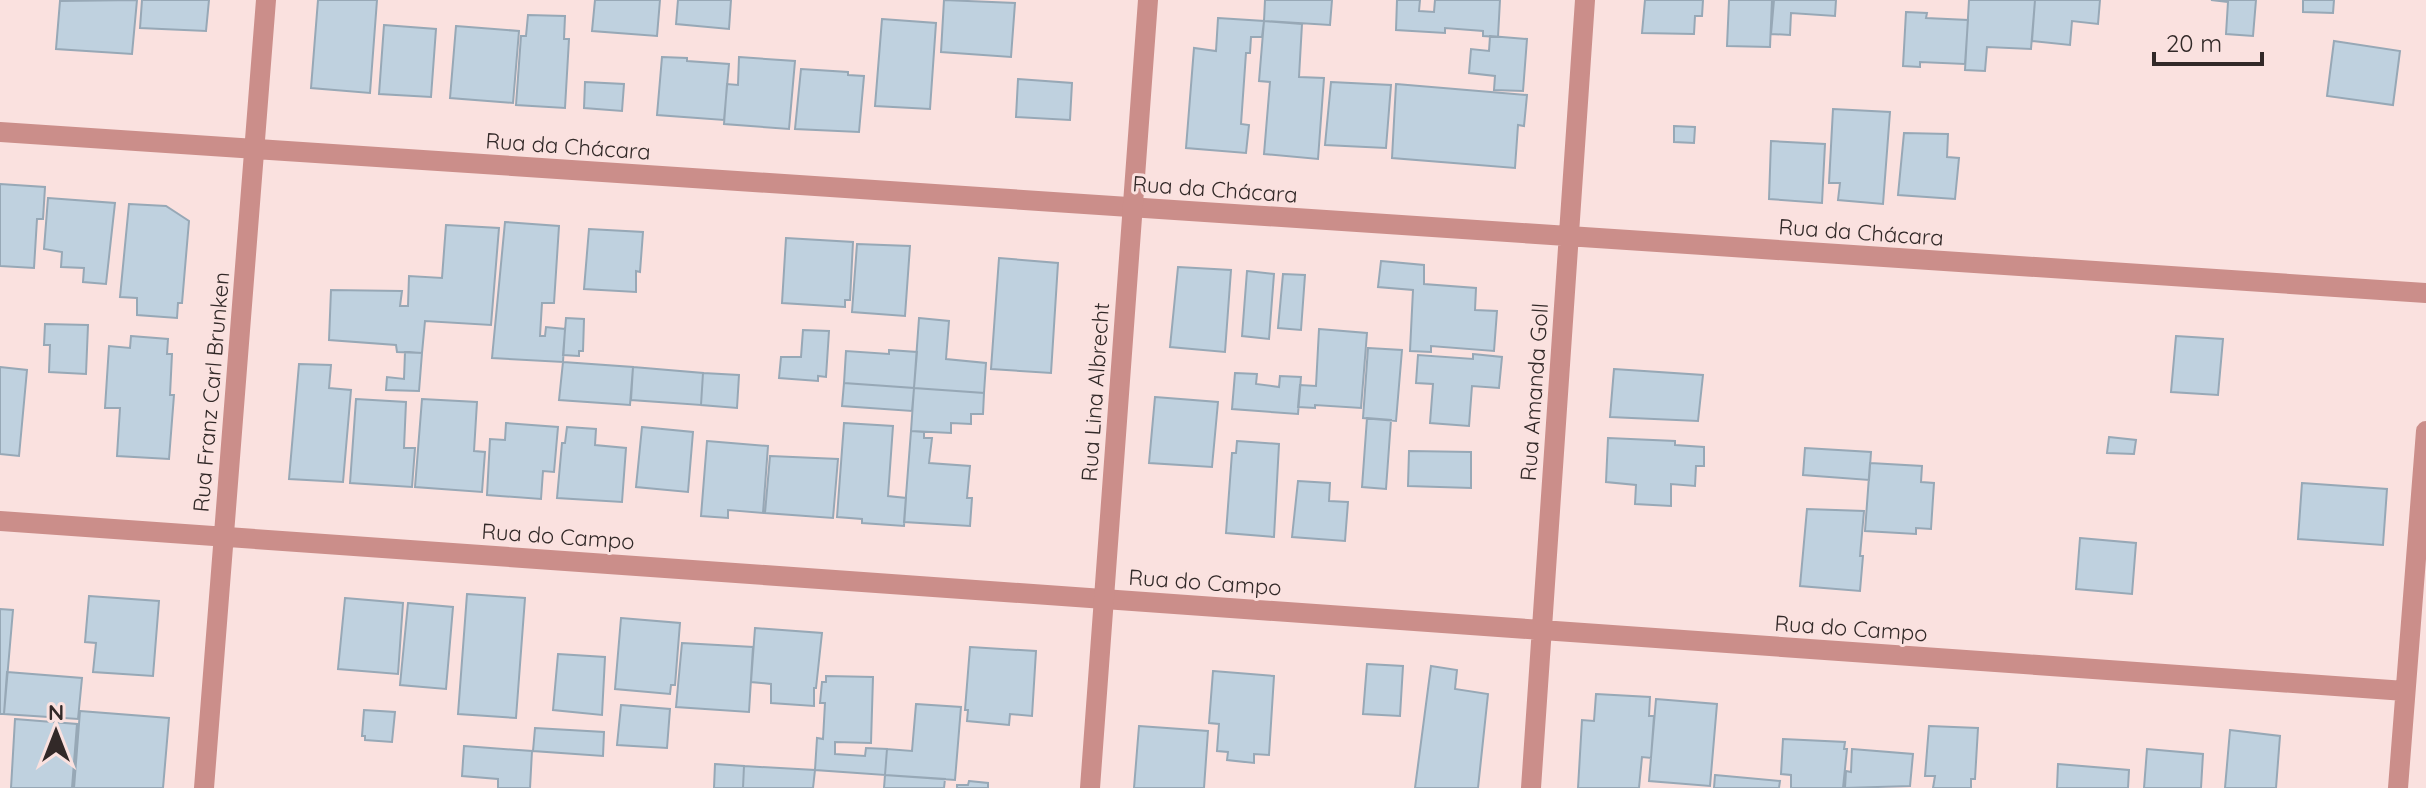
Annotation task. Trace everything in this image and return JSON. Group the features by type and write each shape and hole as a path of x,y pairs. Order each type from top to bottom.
{"street":[{"name":"Rua Franz Carl Brunken","path":"204,788 266,0"},
{"name":"Rua Lina Albrecht","path":"1090,788 1148,0"},
{"name":"Rua Amanda Goll","path":"1531,788 1585,0"},
{"name":"Rua da Chácara","path":"0,132 2426,293"},
{"path":"2398,788 2426,431"},
{"name":"Rua do Campo","path":"0,521 2405,691"}],"building":[{"path":"137,0 132,54 56,49 60,1"},
{"path":"142,0 209,0 206,31 140,28"},
{"path":"318,0 377,0 370,93 311,88"},
{"path":"595,0 660,0 657,36 592,31"},
{"path":"678,0 731,0 729,29 676,24"},
{"path":"944,0 1015,3 1011,57 941,52"},
{"path":"1265,0 1332,0 1330,25 1264,21"},
{"path":"1397,0 1420,0 1419,11 1434,12 1435,0 1500,0 1498,37 1483,36 1483,31 1445,28 1445,33 1396,30"},
{"path":"1645,0 1703,0 1702,16 1695,16 1694,34 1642,33"},
{"path":"1729,0 1772,0 1770,47 1727,46"},
{"path":"1774,0 1836,0 1835,16 1791,13 1790,35 1771,34"},
{"path":"1969,0 2035,0 2031,49 1987,47 1985,71 1965,70"},
{"path":"2035,0 2100,0 2098,24 2072,21 2070,45 2032,41"},
{"path":"2211,0 2256,0 2253,36 2226,34 2228,2"},
{"path":"2303,0 2334,0 2333,13 2303,12"},
{"path":"1906,12 1927,13 1926,18 1968,20 1965,64 1920,62 1920,67 1903,66"},
{"path":"528,15 565,16 564,39 569,39 565,108 516,105 521,36 526,36"},
{"path":"1218,18 1264,21 1262,37 1251,37 1250,53 1246,53 1241,124 1249,125 1246,153 1186,148 1194,48 1216,51"},
{"path":"882,19 936,23 930,109 875,106"},
{"path":"1264,21 1302,24 1299,77 1324,78 1318,159 1264,154 1270,82 1259,81"},
{"path":"384,25 436,29 431,97 379,94"},
{"path":"456,26 519,31 513,103 450,98"},
{"path":"1490,36 1527,39 1523,91 1494,90 1495,76 1469,73 1471,49 1489,51"},
{"path":"2334,41 2400,51 2393,105 2327,96"},
{"path":"662,57 729,64 724,120 657,115"},
{"path":"739,57 795,61 789,129 724,124 727,84 738,85"},
{"path":"801,69 864,76 859,132 795,129"},
{"path":"1018,79 1072,83 1070,120 1016,117"},
{"path":"585,82 624,84 622,111 584,108"},
{"path":"1331,82 1391,85 1386,148 1325,145"},
{"path":"1396,84 1527,95 1524,126 1518,125 1515,168 1392,158"},
{"path":"1833,109 1890,112 1883,204 1838,200 1840,183 1829,183"},
{"path":"1674,126 1695,127 1694,143 1674,142"},
{"path":"1904,133 1948,134 1947,157 1959,158 1955,199 1898,195"},
{"path":"1771,141 1825,144 1822,203 1769,199"},
{"path":"0,184 45,187 43,219 37,219 34,268 0,266"},
{"path":"48,198 115,203 106,284 83,282 84,268 61,267 62,252 44,249"},
{"path":"129,204 166,206 189,221 182,303 178,303 177,318 137,315 137,298 120,297"},
{"path":"505,222 559,226 554,303 542,303 540,336 545,336 546,327 565,329 563,362 492,358"},
{"path":"446,225 499,228 491,325 425,321 422,353 397,352 396,345 329,340 331,290 402,291 400,306 408,306 409,276 442,278"},
{"path":"589,229 643,232 640,272 636,271 636,292 584,289"},
{"path":"786,238 853,242 850,300 845,300 845,307 782,303"},
{"path":"857,244 910,246 905,316 852,312"},
{"path":"999,258 1058,263 1051,373 991,369"},
{"path":"1381,261 1424,265 1424,284 1476,288 1475,310 1497,311 1494,351 1431,346 1431,352 1410,351 1413,290 1378,287"},
{"path":"1178,267 1231,270 1225,352 1170,347"},
{"path":"1247,271 1274,274 1269,339 1242,336"},
{"path":"1283,274 1305,275 1301,330 1278,328"},
{"path":"566,318 584,319 583,351 579,351 579,356 563,355"},
{"path":"919,318 949,321 946,359 986,363 984,393 914,388"},
{"path":"45,324 88,325 86,374 49,372 50,345 44,345"},
{"path":"1319,329 1367,333 1361,408 1298,407 1300,385 1316,386"},
{"path":"803,330 829,331 826,377 818,376 818,381 779,378 781,357 801,357"},
{"path":"131,336 168,339 167,354 172,354 170,395 174,395 169,459 117,456 120,408 105,408 109,346 130,348"},
{"path":"2176,336 2223,339 2218,395 2171,392"},
{"path":"1368,348 1402,350 1396,421 1363,418"},
{"path":"889,350 917,352 914,388 844,383 846,351 889,354"},
{"path":"405,352 422,353 419,391 386,390 387,377 404,379"},
{"path":"1473,354 1502,357 1499,388 1472,386 1469,426 1430,423 1433,384 1416,383 1418,355 1473,359"},
{"path":"563,362 633,367 630,405 559,400"},
{"path":"299,364 331,365 329,388 351,390 343,482 289,479"},
{"path":"0,367 27,370 19,456 0,454"},
{"path":"633,367 703,373 701,405 631,400"},
{"path":"1614,369 1703,375 1698,421 1610,417"},
{"path":"703,373 739,375 737,408 701,405"},
{"path":"1235,373 1257,374 1256,384 1279,387 1280,376 1301,377 1298,414 1232,409"},
{"path":"844,383 914,388 912,411 842,406"},
{"path":"914,388 984,393 983,414 971,414 971,424 951,423 951,433 911,431"},
{"path":"1155,397 1218,402 1212,467 1149,463"},
{"path":"356,399 406,402 404,448 415,448 412,487 350,483"},
{"path":"422,399 477,402 474,451 485,452 482,492 415,487"},
{"path":"1367,418 1391,420 1386,489 1362,487"},
{"path":"506,423 558,427 554,472 543,471 541,499 487,495 490,439 505,440"},
{"path":"844,423 893,426 888,496 906,498 904,526 862,523 862,519 837,517"},
{"path":"567,427 596,429 595,445 626,448 622,502 557,498 562,443 565,443"},
{"path":"642,427 693,432 688,492 636,487"},
{"path":"911,431 924,432 924,438 932,438 929,463 970,466 967,498 972,498 970,526 904,522"},
{"path":"2109,437 2136,440 2134,454 2107,453"},
{"path":"1608,438 1675,441 1675,445 1704,447 1704,466 1696,466 1695,486 1671,484 1671,506 1635,504 1636,485 1606,482"},
{"path":"707,441 768,446 763,513 728,510 728,518 701,516"},
{"path":"1237,441 1279,444 1274,537 1226,533 1232,453 1236,453"},
{"path":"1805,448 1871,452 1869,480 1803,475"},
{"path":"1409,451 1471,452 1471,488 1408,486"},
{"path":"770,456 838,459 833,518 765,513"},
{"path":"1870,463 1922,466 1921,482 1934,483 1931,529 1916,528 1916,534 1865,531"},
{"path":"1298,481 1330,483 1329,501 1348,502 1345,541 1292,537"},
{"path":"2302,483 2387,489 2383,545 2298,539"},
{"path":"1807,509 1864,511 1860,591 1800,586"},
{"path":"2080,538 2136,543 2132,594 2076,589"},
{"path":"467,594 525,598 516,718 458,714"},
{"path":"89,596 159,601 153,676 93,672 96,643 85,642"},
{"path":"345,598 403,603 398,674 338,669"},
{"path":"408,603 453,607 446,689 400,685"},
{"path":"0,609 13,610 4,714 0,714"},
{"path":"621,618 680,623 675,685 671,685 670,694 615,689"},
{"path":"755,628 822,633 814,706 771,703 771,684 751,682"},
{"path":"682,643 753,647 749,712 676,707"},
{"path":"970,647 1036,651 1032,716 1010,714 1009,725 967,721 968,710 965,710"},
{"path":"558,654 605,657 602,715 553,710"},
{"path":"1367,664 1403,666 1400,716 1363,714"},
{"path":"1431,666 1457,670 1455,689 1488,694 1478,788 1415,788"},
{"path":"1213,671 1274,676 1269,755 1254,754 1254,763 1227,760 1228,752 1217,751 1219,724 1209,723"},
{"path":"7,672 82,678 78,719 4,714"},
{"path":"826,676 873,677 871,743 835,742 835,754 865,756 866,748 887,749 885,775 815,770 817,738 823,739 825,703 820,703 822,682 826,682"},
{"path":"1596,694 1650,697 1649,716 1654,716 1651,758 1642,757 1639,788 1578,788 1582,720 1594,721"},
{"path":"1656,699 1717,704 1710,786 1649,781"},
{"path":"916,704 961,707 955,780 885,775 887,749 912,751"},
{"path":"621,705 670,709 667,748 617,745"},
{"path":"364,710 395,712 392,742 365,740 362,736"},
{"path":"80,711 169,718 163,788 74,788"},
{"path":"15,719 77,724 72,788 11,788"},
{"path":"1139,726 1208,731 1204,788 1134,788"},
{"path":"1929,726 1978,728 1975,779 1971,779 1971,788 1933,788 1935,776 1925,776"},
{"path":"535,728 604,732 603,756 533,751"},
{"path":"2230,730 2280,736 2276,788 2225,788"},
{"path":"1783,739 1845,742 1843,788 1791,788 1791,775 1781,774"},
{"path":"464,746 532,751 530,788 498,788 498,779 462,776"},
{"path":"1852,749 1913,754 1910,786 1845,788 1846,771 1851,772"},
{"path":"2147,749 2203,754 2201,788 2144,788"},
{"path":"715,764 744,766 743,788 714,788"},
{"path":"2058,764 2129,770 2128,788 2057,788"},
{"path":"744,766 815,770 813,788 743,788"},
{"path":"885,775 945,779 944,788 884,788"},
{"path":"1715,775 1780,781 1779,788 1714,788"},
{"path":"969,781 988,783 988,788 957,788 957,785 968,785"}]}
